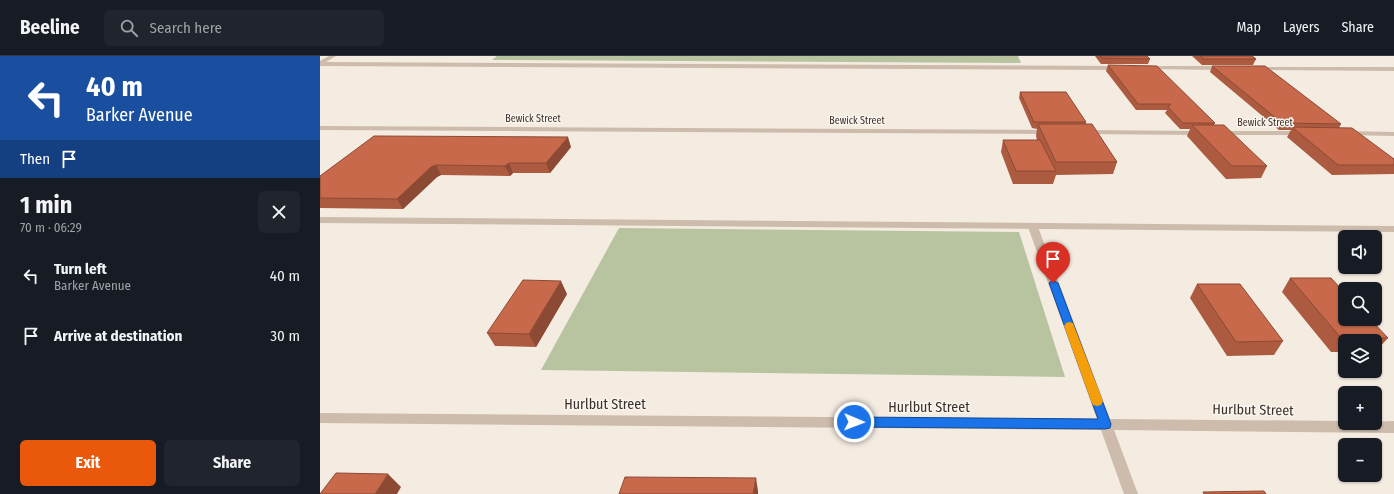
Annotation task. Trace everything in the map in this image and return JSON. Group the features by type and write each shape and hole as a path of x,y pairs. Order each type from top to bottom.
{"street":[{"path":"320,64 333,56"},
{"path":"320,64 1124,68"},
{"path":"1139,68 1235,68"},
{"path":"1251,68 1394,69"},
{"name":"Bewick Street","path":"320,128 1060,132"},
{"name":"Bewick Street","path":"1076,132 1306,133"},
{"path":"1338,133 1394,134"},
{"path":"320,220 1394,229"},
{"path":"1032,227 1131,494"},
{"name":"Hurlbut Street","path":"320,418 1394,427"}],"green space":[{"path":"497,56 1018,56 1021,63 492,60"},
{"path":"619,228 1019,232 1065,377 541,370"}],"building":[{"path":"1100,56 1147,56 1150,59 1102,58"},
{"path":"1200,56 1252,56 1256,59 1204,59"},
{"path":"1108,65 1157,66 1215,123 1183,123 1168,107 1171,104 1138,104"},
{"path":"1212,66 1265,66 1341,124 1282,123"},
{"path":"1020,92 1066,92 1086,122 1034,122"},
{"path":"1038,124 1092,124 1117,162 1056,162"},
{"path":"1192,125 1224,125 1267,166 1232,166"},
{"path":"1292,127 1352,128 1394,159 1394,165 1338,165"},
{"path":"374,136 568,137 546,163 509,163 505,166 436,165 431,167 397,199 320,198 320,176"},
{"path":"1003,140 1040,140 1056,171 1016,171"},
{"path":"1290,278 1331,278 1338,286 1338,326 1377,326 1388,338 1382,338 1382,334 1338,334"},
{"path":"523,280 561,281 529,334 487,333"},
{"path":"1197,284 1240,284 1283,341 1236,342"},
{"path":"336,473 388,474 375,494 320,494"},
{"path":"625,477 756,478 753,494 619,494"},
{"path":"1264,491 1266,494 1204,494 1203,492"}],"slow traffic":[{"path":"1069,326 1097,401"}],"route":[{"path":"854,422 1105,424 1053,283"}]}
